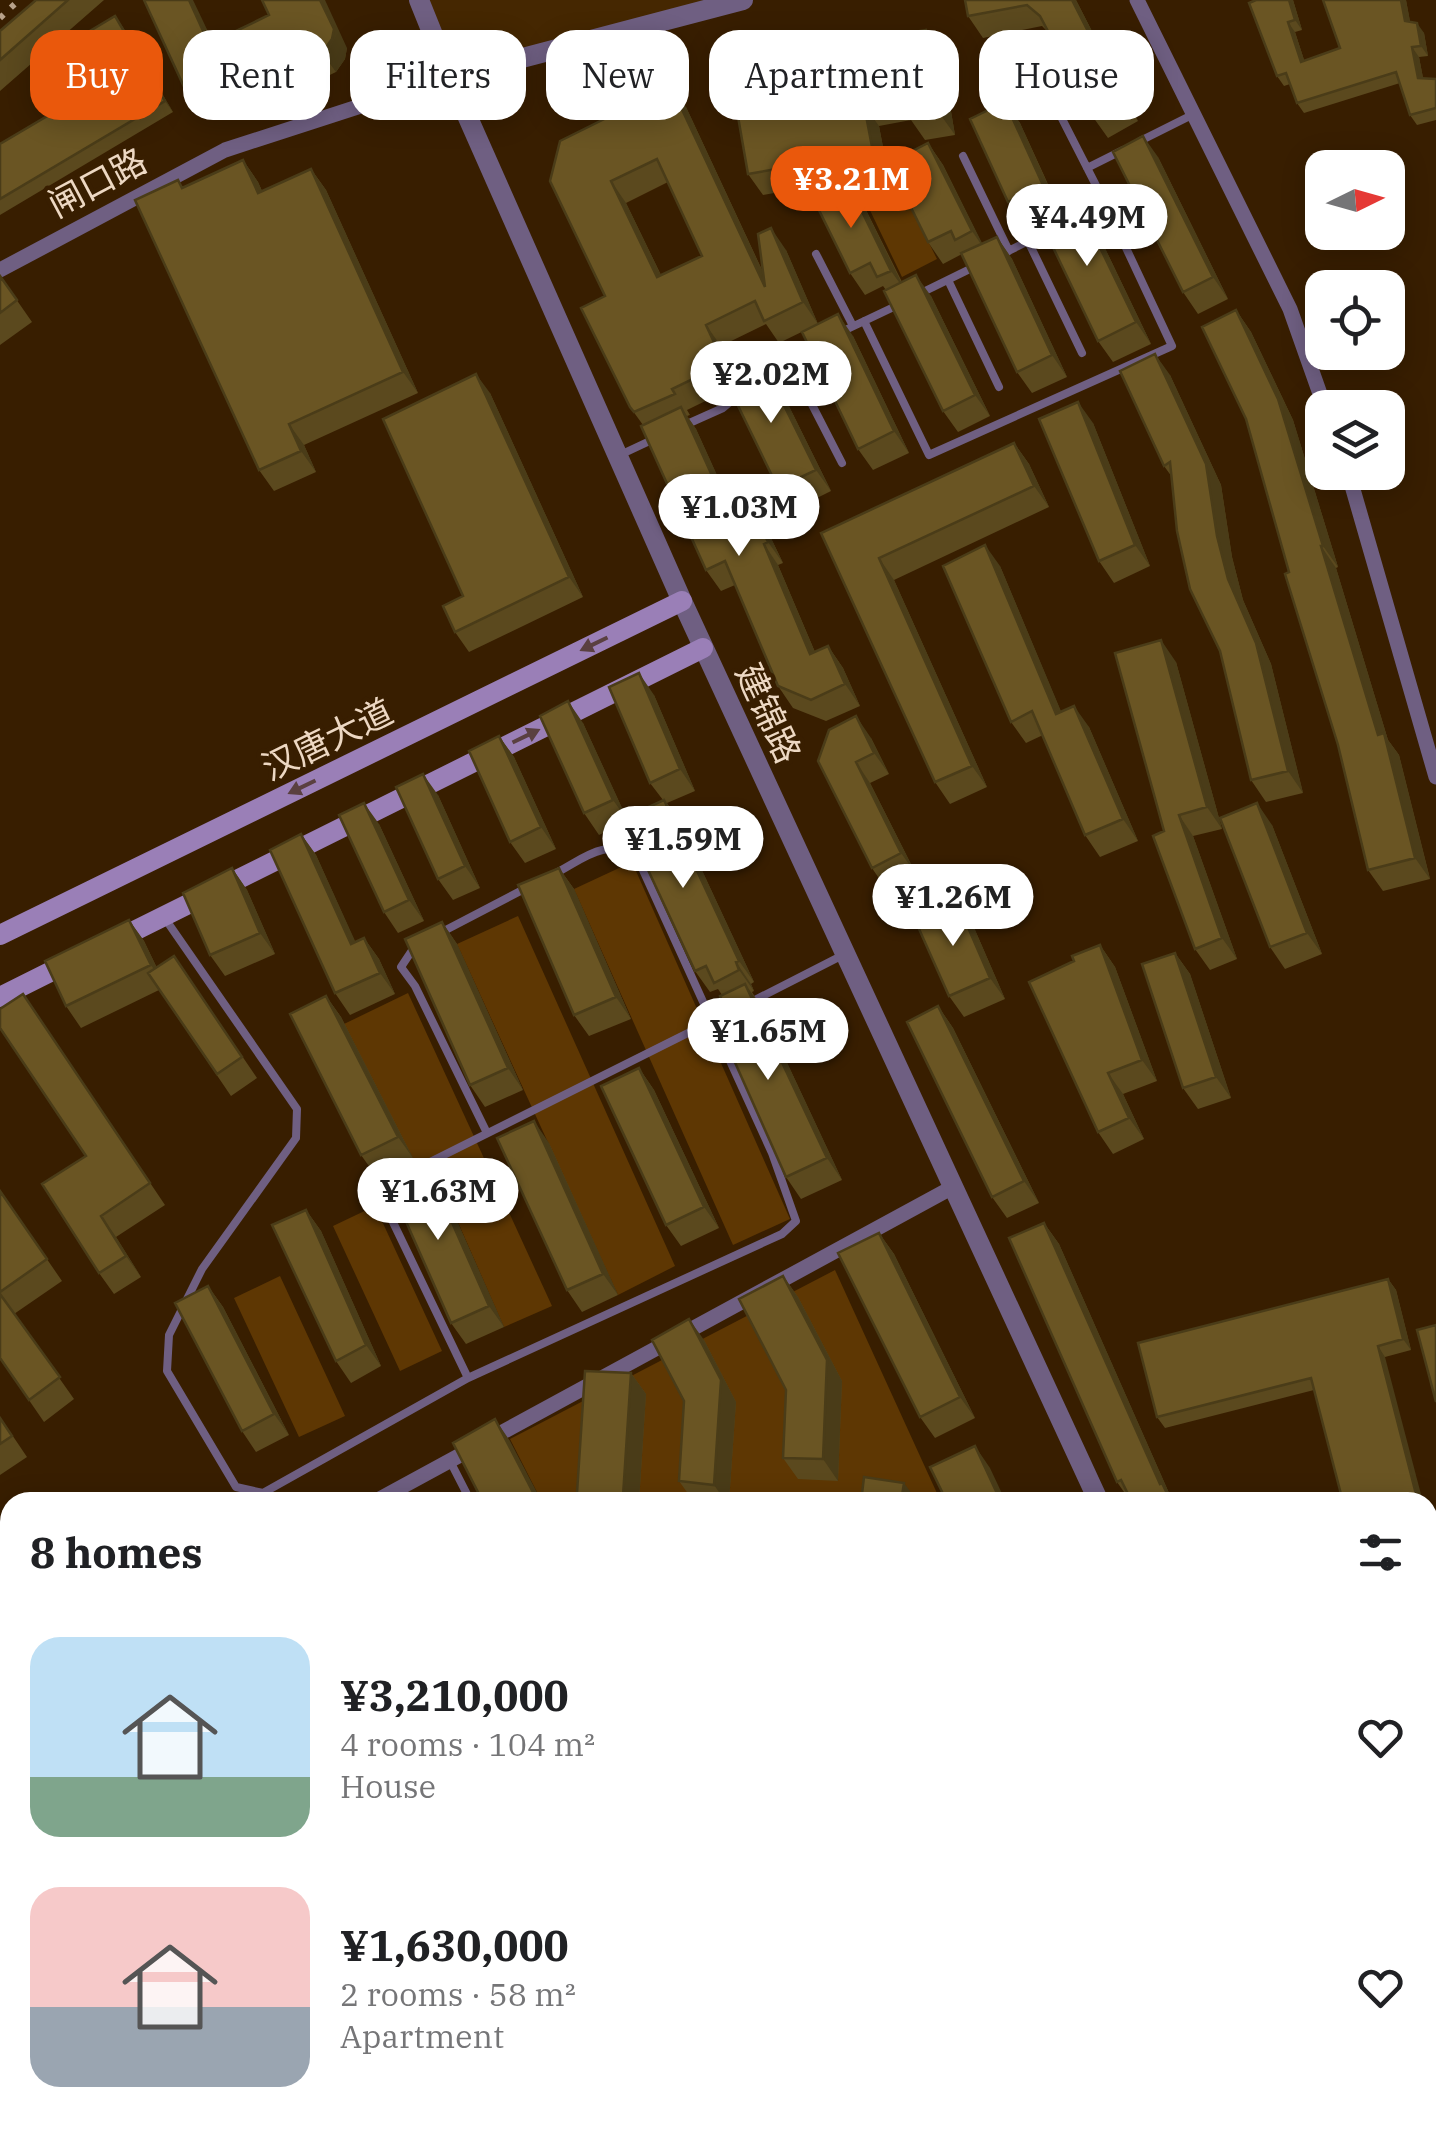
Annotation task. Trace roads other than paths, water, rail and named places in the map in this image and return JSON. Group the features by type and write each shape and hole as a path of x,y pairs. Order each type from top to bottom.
{"main road":[{"name":"汉唐大道","path":"0,935 682,601"},
{"path":"0,997 704,648"}],"street":[{"name":"建锦路","path":"420,0 432,30"},
{"name":"闸口路","path":"526,55 694,6 743,0"},
{"path":"1137,0 1290,309 1319,390"},
{"name":"闸口路","path":"0,270 226,150 350,110"},
{"name":"建锦路","path":"469,120 682,601 1094,1492"},
{"path":"1353,490 1436,777"},
{"path":"393,1492 953,1188"}],"lane":[{"path":"1087,168 1194,114"},
{"path":"864,321 929,455 1172,346 1062,120"},
{"path":"963,156 1008,250"},
{"path":"1074,218 1105,204"},
{"path":"993,258 1059,226"},
{"path":"1028,241 1082,353"},
{"path":"816,254 853,326"},
{"path":"837,334 978,266"},
{"path":"948,280 999,387"},
{"path":"761,376 820,342"},
{"path":"788,358 842,462"},
{"path":"618,456 723,408 748,386"},
{"path":"265,1492 468,1378 782,1234 796,1222 772,1153 637,857 623,848 605,847 552,874"},
{"path":"488,1133 401,967 412,947 535,884"},
{"path":"163,916 297,1109 296,1138 202,1269 169,1335 167,1371 236,1487 258,1492"},
{"path":"747,1004 845,954"},
{"path":"468,1378 378,1189 730,1012"},
{"path":"450,1462 465,1492"}],"railway":[{"path":"0,18 19,0"}]}
